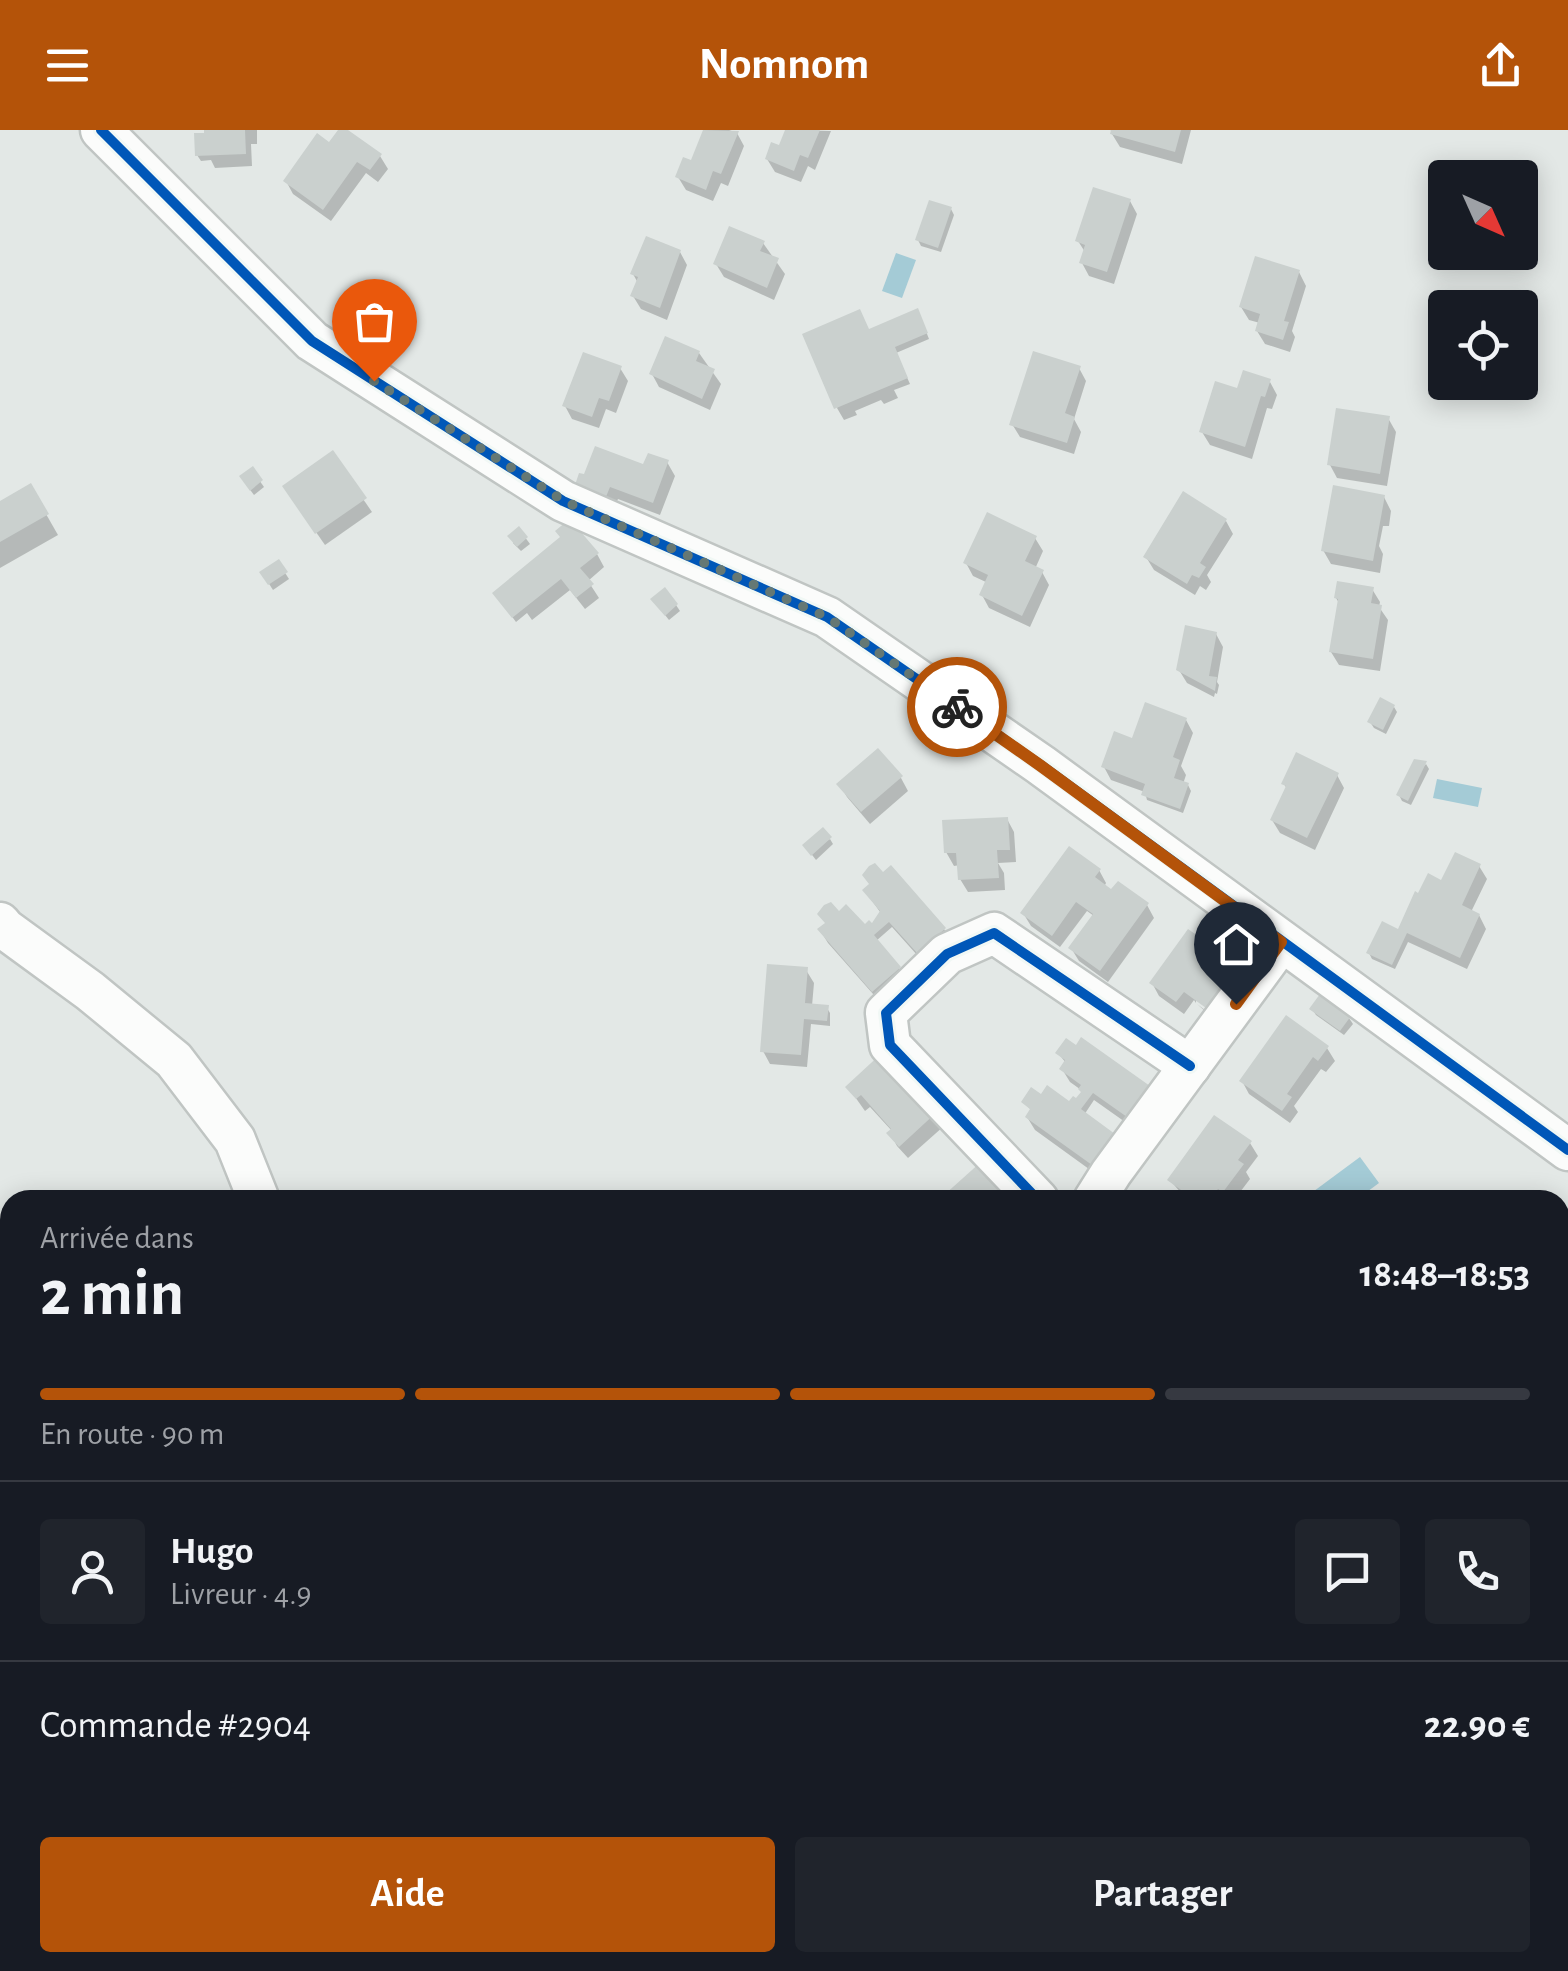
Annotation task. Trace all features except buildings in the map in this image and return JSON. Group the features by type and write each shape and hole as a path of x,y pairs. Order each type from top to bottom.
{"street":[{"path":"101,130 312,341 564,501 827,617 1041,766 1568,1150"},
{"path":"0,922 174,1060 235,1140 255,1190"},
{"path":"1028,1190 890,1045 886,1013 947,954 994,933 1190,1066"},
{"path":"1100,1190 1281,942"}],"water":[{"path":"896,253 916,260 902,298 882,291"},
{"path":"1437,779 1482,788 1478,807 1433,798"},
{"path":"1360,1157 1379,1183 1370,1190 1315,1190"}],"cycle path":[{"path":"101,130 312,341 563,501 827,617 1041,765 1568,1150"},
{"path":"1028,1190 890,1045 886,1013 947,954 994,933 1190,1066"}],"way so far":[{"path":"374,381 564,501 827,617 957,707"}],"route":[{"path":"957,707 1281,942 1236,1004"}]}
